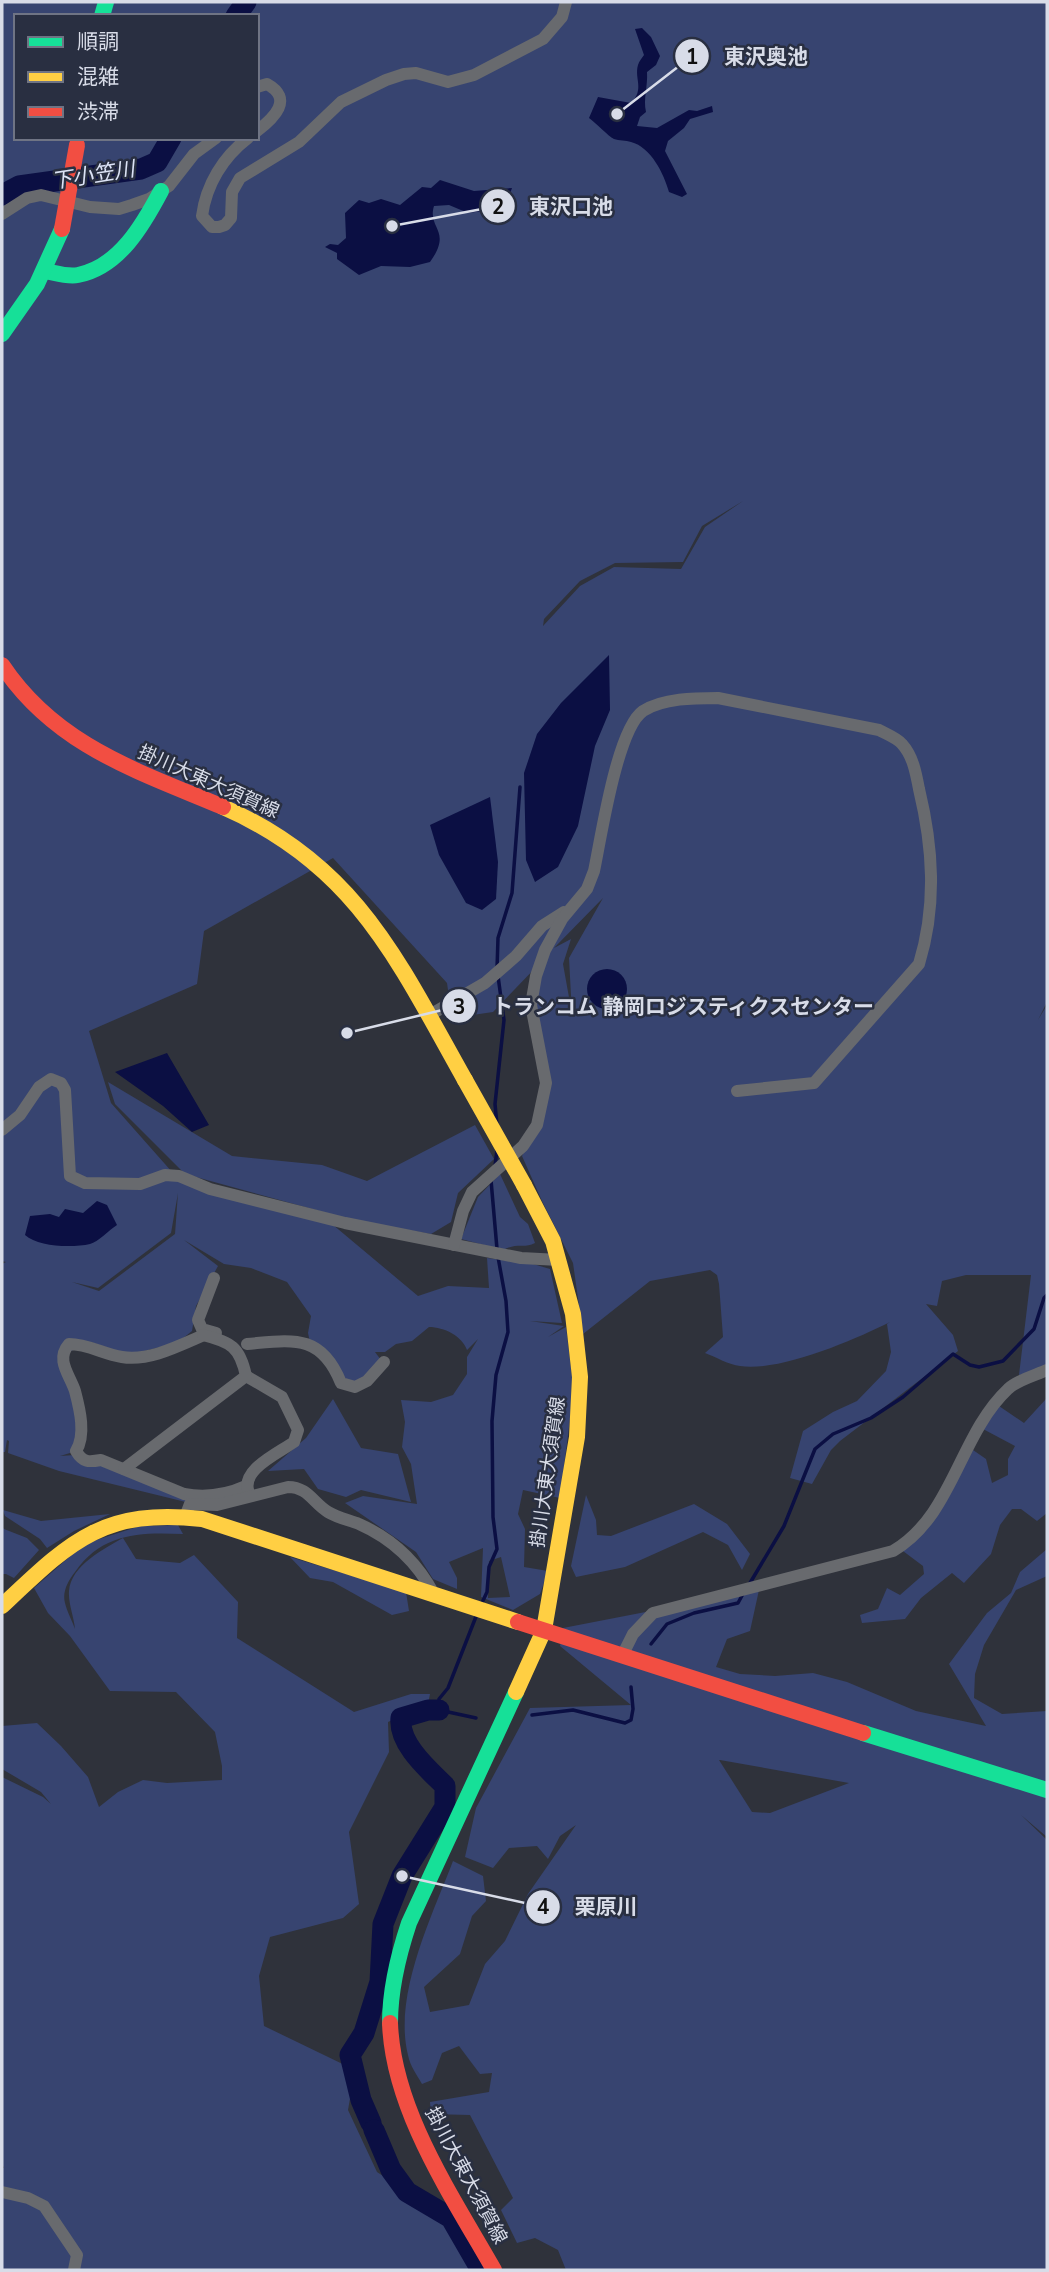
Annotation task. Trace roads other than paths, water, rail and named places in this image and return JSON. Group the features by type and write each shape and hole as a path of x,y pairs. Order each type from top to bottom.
{"main road":[{"path":"2,334 33,293 54,256 62,229 77,142"},
{"path":"45,271 66,276 78,275 104,265 121,250 152,209 161,191"},
{"name":"掛川大東大須賀線","path":"2,665 17,687 60,725 100,754 260,823 297,847 336,881 366,913 396,958 524,1185 553,1241 559,1260 573,1314 580,1377 573,1463 544,1630 409,1923 396,1962 390,2007 391,2046 410,2115 495,2270"},
{"path":"2,1606 45,1565 89,1533 124,1520 185,1517 219,1524 622,1656 1047,1790"}],"street":[{"path":"246,140 226,160 208,190 202,216 212,227 219,228 231,218 232,192 240,178 299,142 341,102 386,80 404,75 416,73 448,82 474,75 543,39 562,17 566,2"},
{"path":"259,86 267,84 278,92 281,99 276,115 259,129"},
{"path":"2,214 27,198 41,195 90,207 119,209 149,199 169,186 194,154 213,140"},
{"path":"454,1245 463,1211 472,1192 523,1146 537,1125 546,1083 531,1005 536,976 545,950 562,919 587,889 594,871 626,733 641,712 657,704 695,698 718,698 879,730 902,743 913,762 929,833 932,883 926,942 919,964 814,1083 737,1090"},
{"path":"428,1016 485,983 516,956 542,926 573,906"},
{"path":"2,1130 20,1115 39,1087 51,1079 61,1083 65,1090 70,1175 85,1183 140,1184 164,1175 179,1176 210,1189 326,1219 520,1258 559,1260"},
{"path":"214,1278 198,1321 202,1329 239,1352 246,1376 282,1397 298,1430 295,1442 254,1469 248,1478 248,1491"},
{"path":"276,1349 258,1348 223,1334 207,1334 145,1357 122,1357 82,1344 69,1344 65,1349 64,1369 75,1391 82,1432 81,1443 76,1451 80,1459 89,1462 101,1460 184,1494 198,1496 288,1487 304,1490 331,1514 361,1525 400,1548 419,1569 434,1594"},
{"path":"247,1344 294,1340 302,1342 332,1363 341,1383 355,1387 366,1381 384,1362"},
{"path":"622,1656 633,1634 653,1614 893,1551 909,1542 929,1520 986,1414 1009,1388 1047,1370"},
{"path":"124,1469 246,1376"},
{"path":"185,1517 190,1504 218,1504 248,1491"},
{"path":"2,2192 28,2198 44,2206 77,2255 74,2270"}],"waterway":[{"name":"下小笠川","path":"237,14 246,2"},
{"name":"下小笠川","path":"2,195 19,186 141,169 157,162 170,140"},
{"path":"497,969 498,938 512,893 520,787"},
{"path":"497,1125 495,1104 504,1020 498,976"},
{"path":"495,1166 497,1150"},
{"path":"491,1180 497,1249"},
{"path":"480,1607 487,1592 489,1567 497,1549 493,1517 492,1421 496,1375 508,1332 506,1301 498,1257"},
{"path":"750,1583 784,1526 815,1449 833,1434 871,1418 903,1397 953,1354 970,1365 979,1367 1003,1361 1034,1329 1047,1295"},
{"path":"651,1644 667,1624 694,1613 738,1603 744,1592"},
{"path":"476,1718 439,1710 439,1699 448,1688 477,1614"},
{"path":"532,1715 573,1710 625,1723 631,1720 633,1709 631,1687"},
{"path":"371,2123 361,2100 350,2055 364,2033 380,1982 383,1924 402,1876 445,1807 445,1786 409,1747 401,1728 401,1718 428,1710 439,1710"},
{"path":"374,2130 391,2170 407,2192 451,2218 481,2270"}],"place":[{"name":"東沢奥池","path":"617,114"},
{"name":"東沢口池","path":"392,226"},
{"name":"トランコム 静岡ロジスティクスセンター","path":"347,1033"},
{"name":"栗原川","path":"402,1876"}]}
